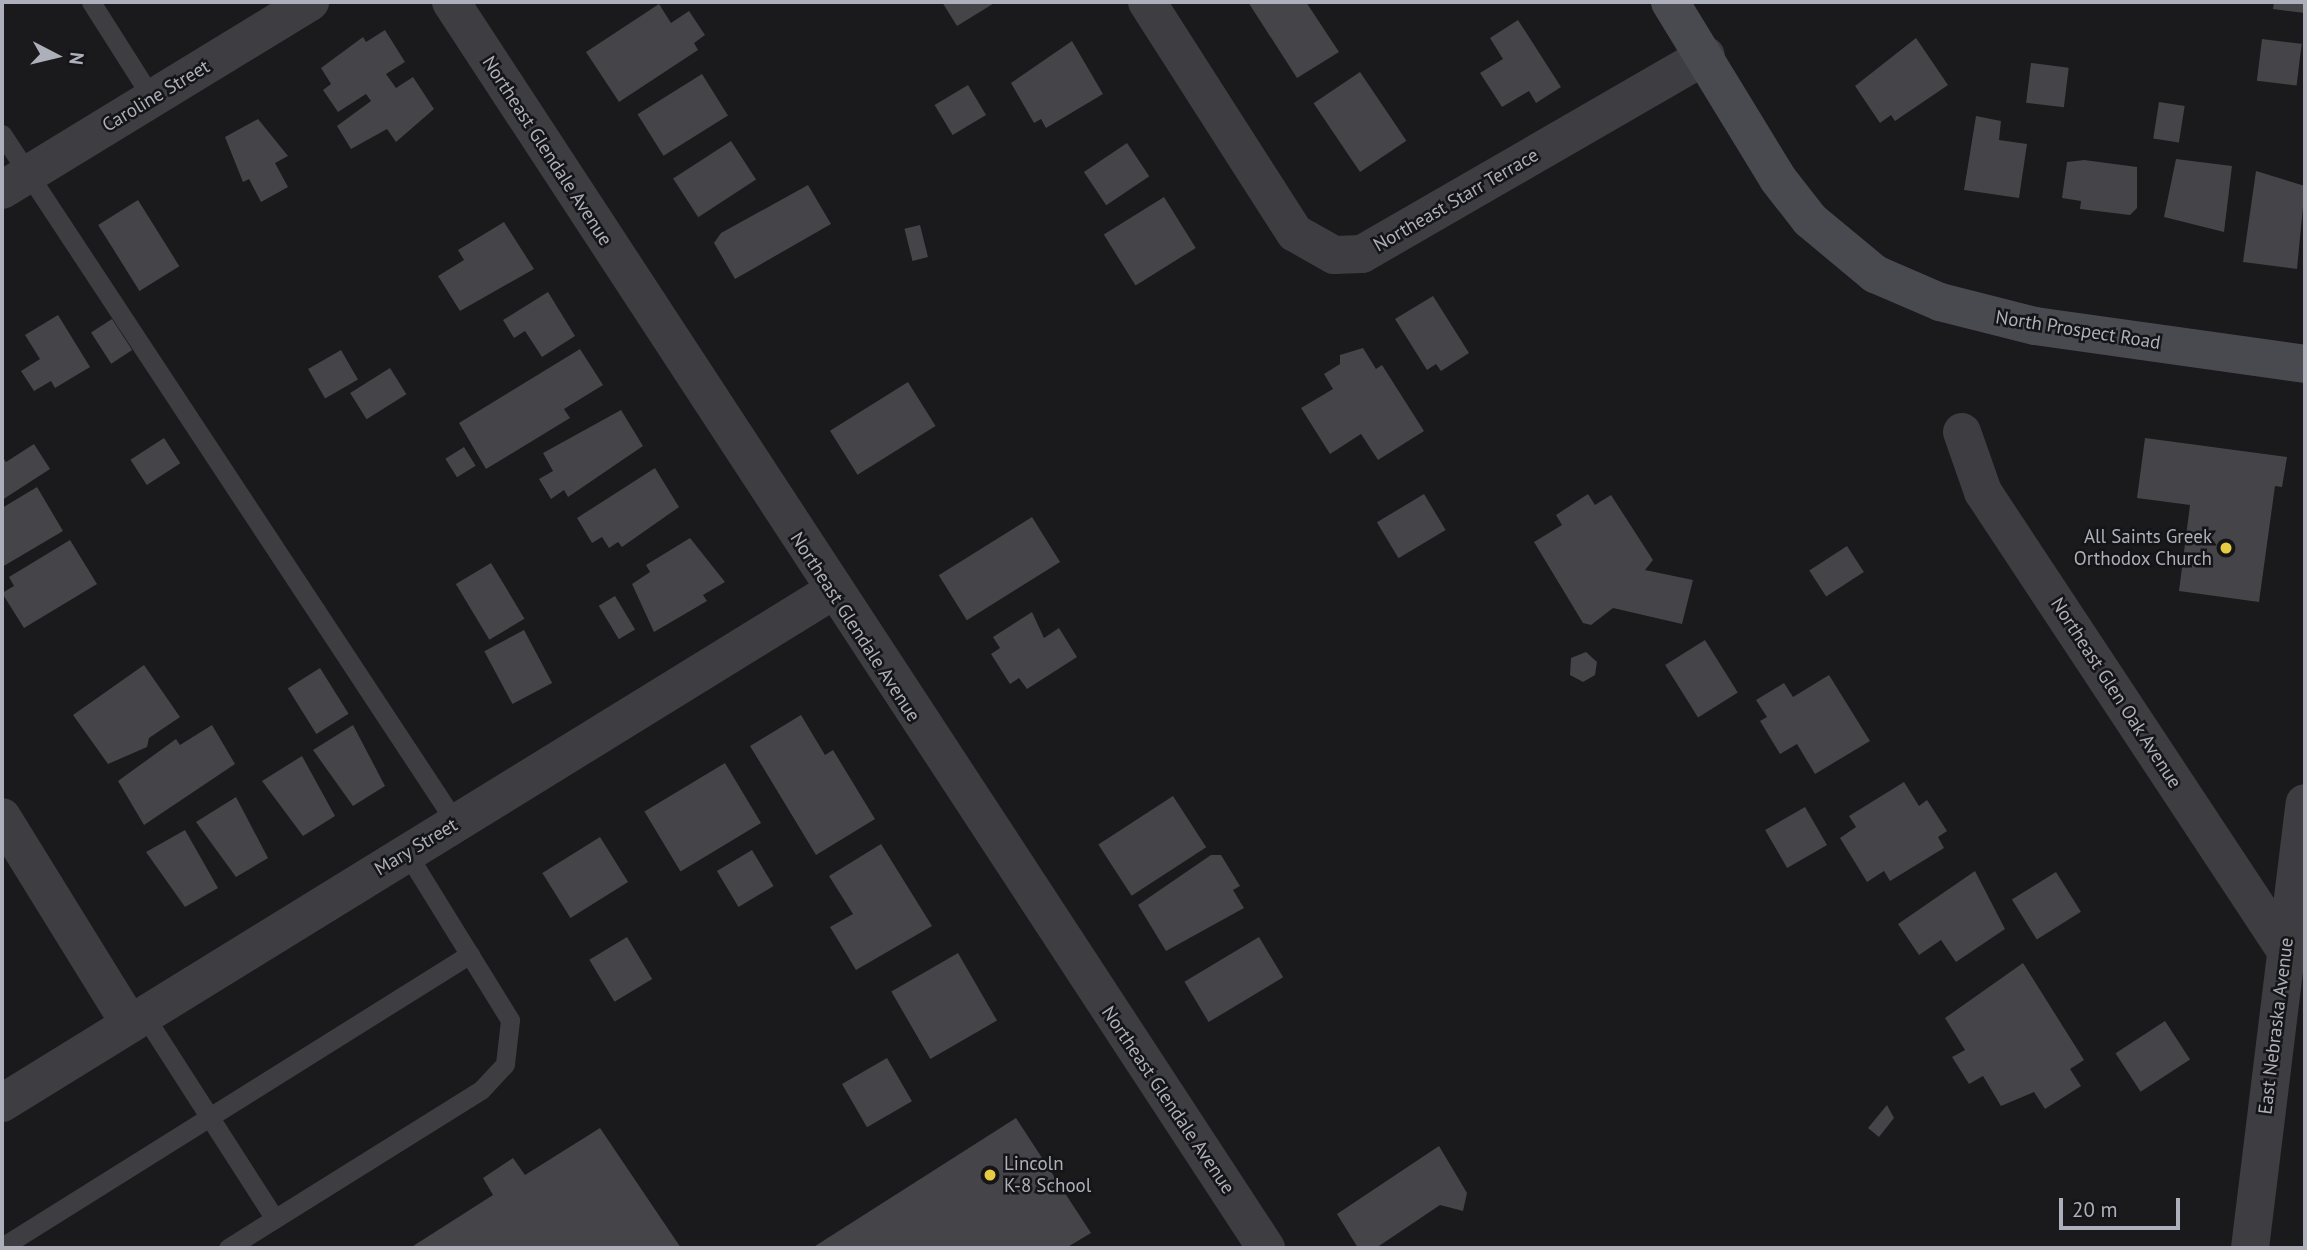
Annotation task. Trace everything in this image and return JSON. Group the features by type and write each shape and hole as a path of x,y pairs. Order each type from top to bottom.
{"main road":[{"path":"1670,2 1706,55"},
{"name":"North Prospect Road","path":"1706,55 1777,179 1861,264 1922,295 1999,318 2305,364"}],"street":[{"name":"Caroline Street","path":"15,182 310,2"},
{"name":"Northeast Glendale Avenue","path":"451,2 831,592 1266,1248"},
{"name":"Northeast Starr Terrace","path":"1147,2 1294,233 1334,255 1362,254 1706,55"},
{"name":"Northeast Glen Oak Avenue","path":"1962,432 1983,492 2284,948"},
{"name":"Mary Street","path":"2,1103 831,592"},
{"name":"East Nebraska Avenue","path":"2250,1248 2284,948 2305,803"},
{"path":"2,817 137,1019"}],"lane":[{"path":"90,2 152,98"},
{"path":"2,134 15,182 99,272 456,823"},
{"path":"228,1248 496,1076 511,1048 510,1020 407,853"},
{"path":"2,1247 208,1115 470,954"},
{"path":"137,1019 208,1115 275,1219"}],"building":[{"path":"942,2 996,2 957,26"},
{"path":"1248,2 1306,2 1339,52 1297,78"},
{"path":"2274,2 2305,2 2305,13 2273,9"},
{"path":"659,4 671,23 689,11 705,35 694,43 698,50 619,102 586,52"},
{"path":"1518,20 1561,87 1536,103 1529,91 1502,107 1480,73 1503,59 1490,38"},
{"path":"385,30 405,62 386,74 396,88 413,77 434,109 396,142 387,129 351,149 337,126 371,101 366,94 338,112 323,90 331,84 321,68 363,37 366,42"},
{"path":"1916,38 1948,85 1895,121 1891,115 1880,123 1855,86"},
{"path":"2262,39 2302,44 2297,86 2257,81"},
{"path":"1072,41 1103,94 1046,128 1041,119 1034,123 1011,83"},
{"path":"2031,63 2069,68 2064,107 2026,103"},
{"path":"1360,72 1406,141 1360,172 1314,103"},
{"path":"702,74 728,116 664,156 638,114"},
{"path":"968,85 986,115 953,135 935,105"},
{"path":"2159,102 2185,106 2179,143 2153,139"},
{"path":"1976,116 2001,121 1999,140 2027,144 2019,198 1964,190"},
{"path":"258,119 288,156 275,163 288,187 261,202 249,179 243,182 225,137"},
{"path":"731,141 756,180 698,217 673,179"},
{"path":"1127,143 1149,176 1106,205 1084,172"},
{"path":"2176,159 2232,166 2224,232 2164,217"},
{"path":"2084,160 2137,167 2137,208 2130,215 2080,209 2081,201 2062,198 2067,162"},
{"path":"2256,171 2305,186 2297,269 2243,262"},
{"path":"808,185 831,224 735,279 714,243 721,233"},
{"path":"1164,197 1196,248 1136,286 1104,235"},
{"path":"138,200 179,266 139,291 98,225"},
{"path":"504,222 534,269 460,311 438,276 464,260 458,250"},
{"path":"920,225 928,257 912,261 904,229"},
{"path":"548,292 575,336 542,357 525,331 514,338 503,320"},
{"path":"1433,296 1469,353 1441,371 1436,364 1427,370 1395,319"},
{"path":"58,315 90,367 55,388 51,381 34,391 21,371 40,359 25,335"},
{"path":"112,319 132,350 111,364 91,333"},
{"path":"1363,348 1376,369 1382,365 1424,431 1378,460 1361,434 1330,454 1301,408 1333,389 1324,374 1340,364 1340,355"},
{"path":"580,349 603,385 564,409 570,418 486,469 459,423"},
{"path":"341,350 358,379 325,398 308,369"},
{"path":"390,368 406,394 367,419 350,393"},
{"path":"908,382 936,426 858,475 830,431"},
{"path":"621,410 643,446 568,497 564,490 551,499 539,479 553,471 543,453"},
{"path":"164,438 180,463 147,485 130,460"},
{"name":"All Saints Greek Orthodox Church","path":"2145,438 2287,457 2282,487 2275,486 2259,602 2179,591 2190,505 2137,498"},
{"path":"34,444 50,469 2,500 2,456 6,462"},
{"path":"464,447 476,466 457,477 445,459"},
{"path":"655,468 679,507 622,547 618,542 609,548 602,537 592,543 577,518"},
{"path":"37,487 63,531 2,567 2,508"},
{"path":"1424,494 1446,530 1398,558 1377,522"},
{"path":"1588,494 1595,505 1611,495 1653,560 1645,570 1693,580 1682,624 1613,608 1591,625 1583,623 1534,542 1562,525 1556,515"},
{"path":"1032,517 1060,562 967,620 939,575"},
{"path":"690,538 725,582 703,595 707,601 654,632 632,584 650,572 646,565"},
{"path":"70,540 97,584 24,628 2,593 14,586 9,577"},
{"path":"1847,546 1864,572 1826,597 1809,571"},
{"path":"491,563 524,619 489,640 456,584"},
{"path":"615,596 635,629 619,639 599,606"},
{"path":"1032,612 1044,638 1059,628 1077,657 1027,689 1019,678 1010,684 991,654 1000,648 993,637"},
{"path":"524,630 552,683 512,704 484,651"},
{"path":"1705,640 1738,693 1698,717 1665,665"},
{"path":"1586,652 1597,662 1595,675 1583,682 1570,675 1571,658"},
{"path":"144,665 180,717 149,738 147,747 108,764 73,715"},
{"path":"320,668 349,714 316,734 288,688"},
{"path":"1829,675 1870,741 1815,774 1797,744 1780,754 1760,721 1767,717 1756,700 1784,683 1793,697"},
{"path":"801,715 825,755 833,750 875,819 816,855 750,746"},
{"path":"212,725 235,764 144,825 118,781 176,739 180,745"},
{"path":"353,725 385,786 353,806 313,750"},
{"path":"302,756 335,816 303,836 262,781"},
{"path":"725,763 761,823 680,871 644,811"},
{"path":"1904,782 1919,806 1927,800 1947,831 1938,837 1944,848 1890,881 1884,871 1867,882 1840,838 1856,827 1849,816"},
{"path":"1173,796 1206,847 1132,896 1098,844"},
{"path":"236,797 268,858 236,877 196,822"},
{"path":"1805,807 1827,845 1787,868 1765,830"},
{"path":"185,830 218,888 185,907 146,852"},
{"path":"600,837 628,882 570,918 542,873"},
{"path":"881,844 932,926 856,970 830,927 853,914 829,876"},
{"path":"752,850 774,886 738,907 717,871"},
{"path":"1211,855 1221,855 1240,886 1233,890 1244,908 1166,951 1138,905"},
{"path":"1975,871 2005,929 1956,962 1941,940 1919,955 1898,924"},
{"path":"2056,872 2081,912 2037,939 2012,900"},
{"path":"627,937 652,979 615,1002 589,960"},
{"path":"1259,937 1283,977 1209,1022 1184,982"},
{"path":"958,953 997,1021 930,1059 891,992"},
{"path":"2023,963 2084,1060 2070,1069 2081,1086 2045,1109 2034,1092 2001,1106 1983,1076 1969,1084 1952,1057 1965,1050 1945,1018"},
{"path":"2165,1021 2190,1060 2141,1092 2116,1053"},
{"path":"887,1058 912,1101 867,1127 842,1084"},
{"path":"1887,1105 1894,1118 1879,1137 1868,1128"},
{"name":"Lincoln K-8 School","path":"1016,1118 1091,1233 1066,1248 812,1248"},
{"path":"600,1128 681,1248 410,1248 493,1195 483,1178 513,1158 525,1175"},
{"path":"1439,1146 1467,1193 1463,1211 1440,1205 1376,1248 1358,1248 1337,1214"}],"place":[{"name":"All Saints Greek Orthodox Church","path":"2226,548"},
{"name":"Lincoln K-8 School","path":"990,1175"}]}
